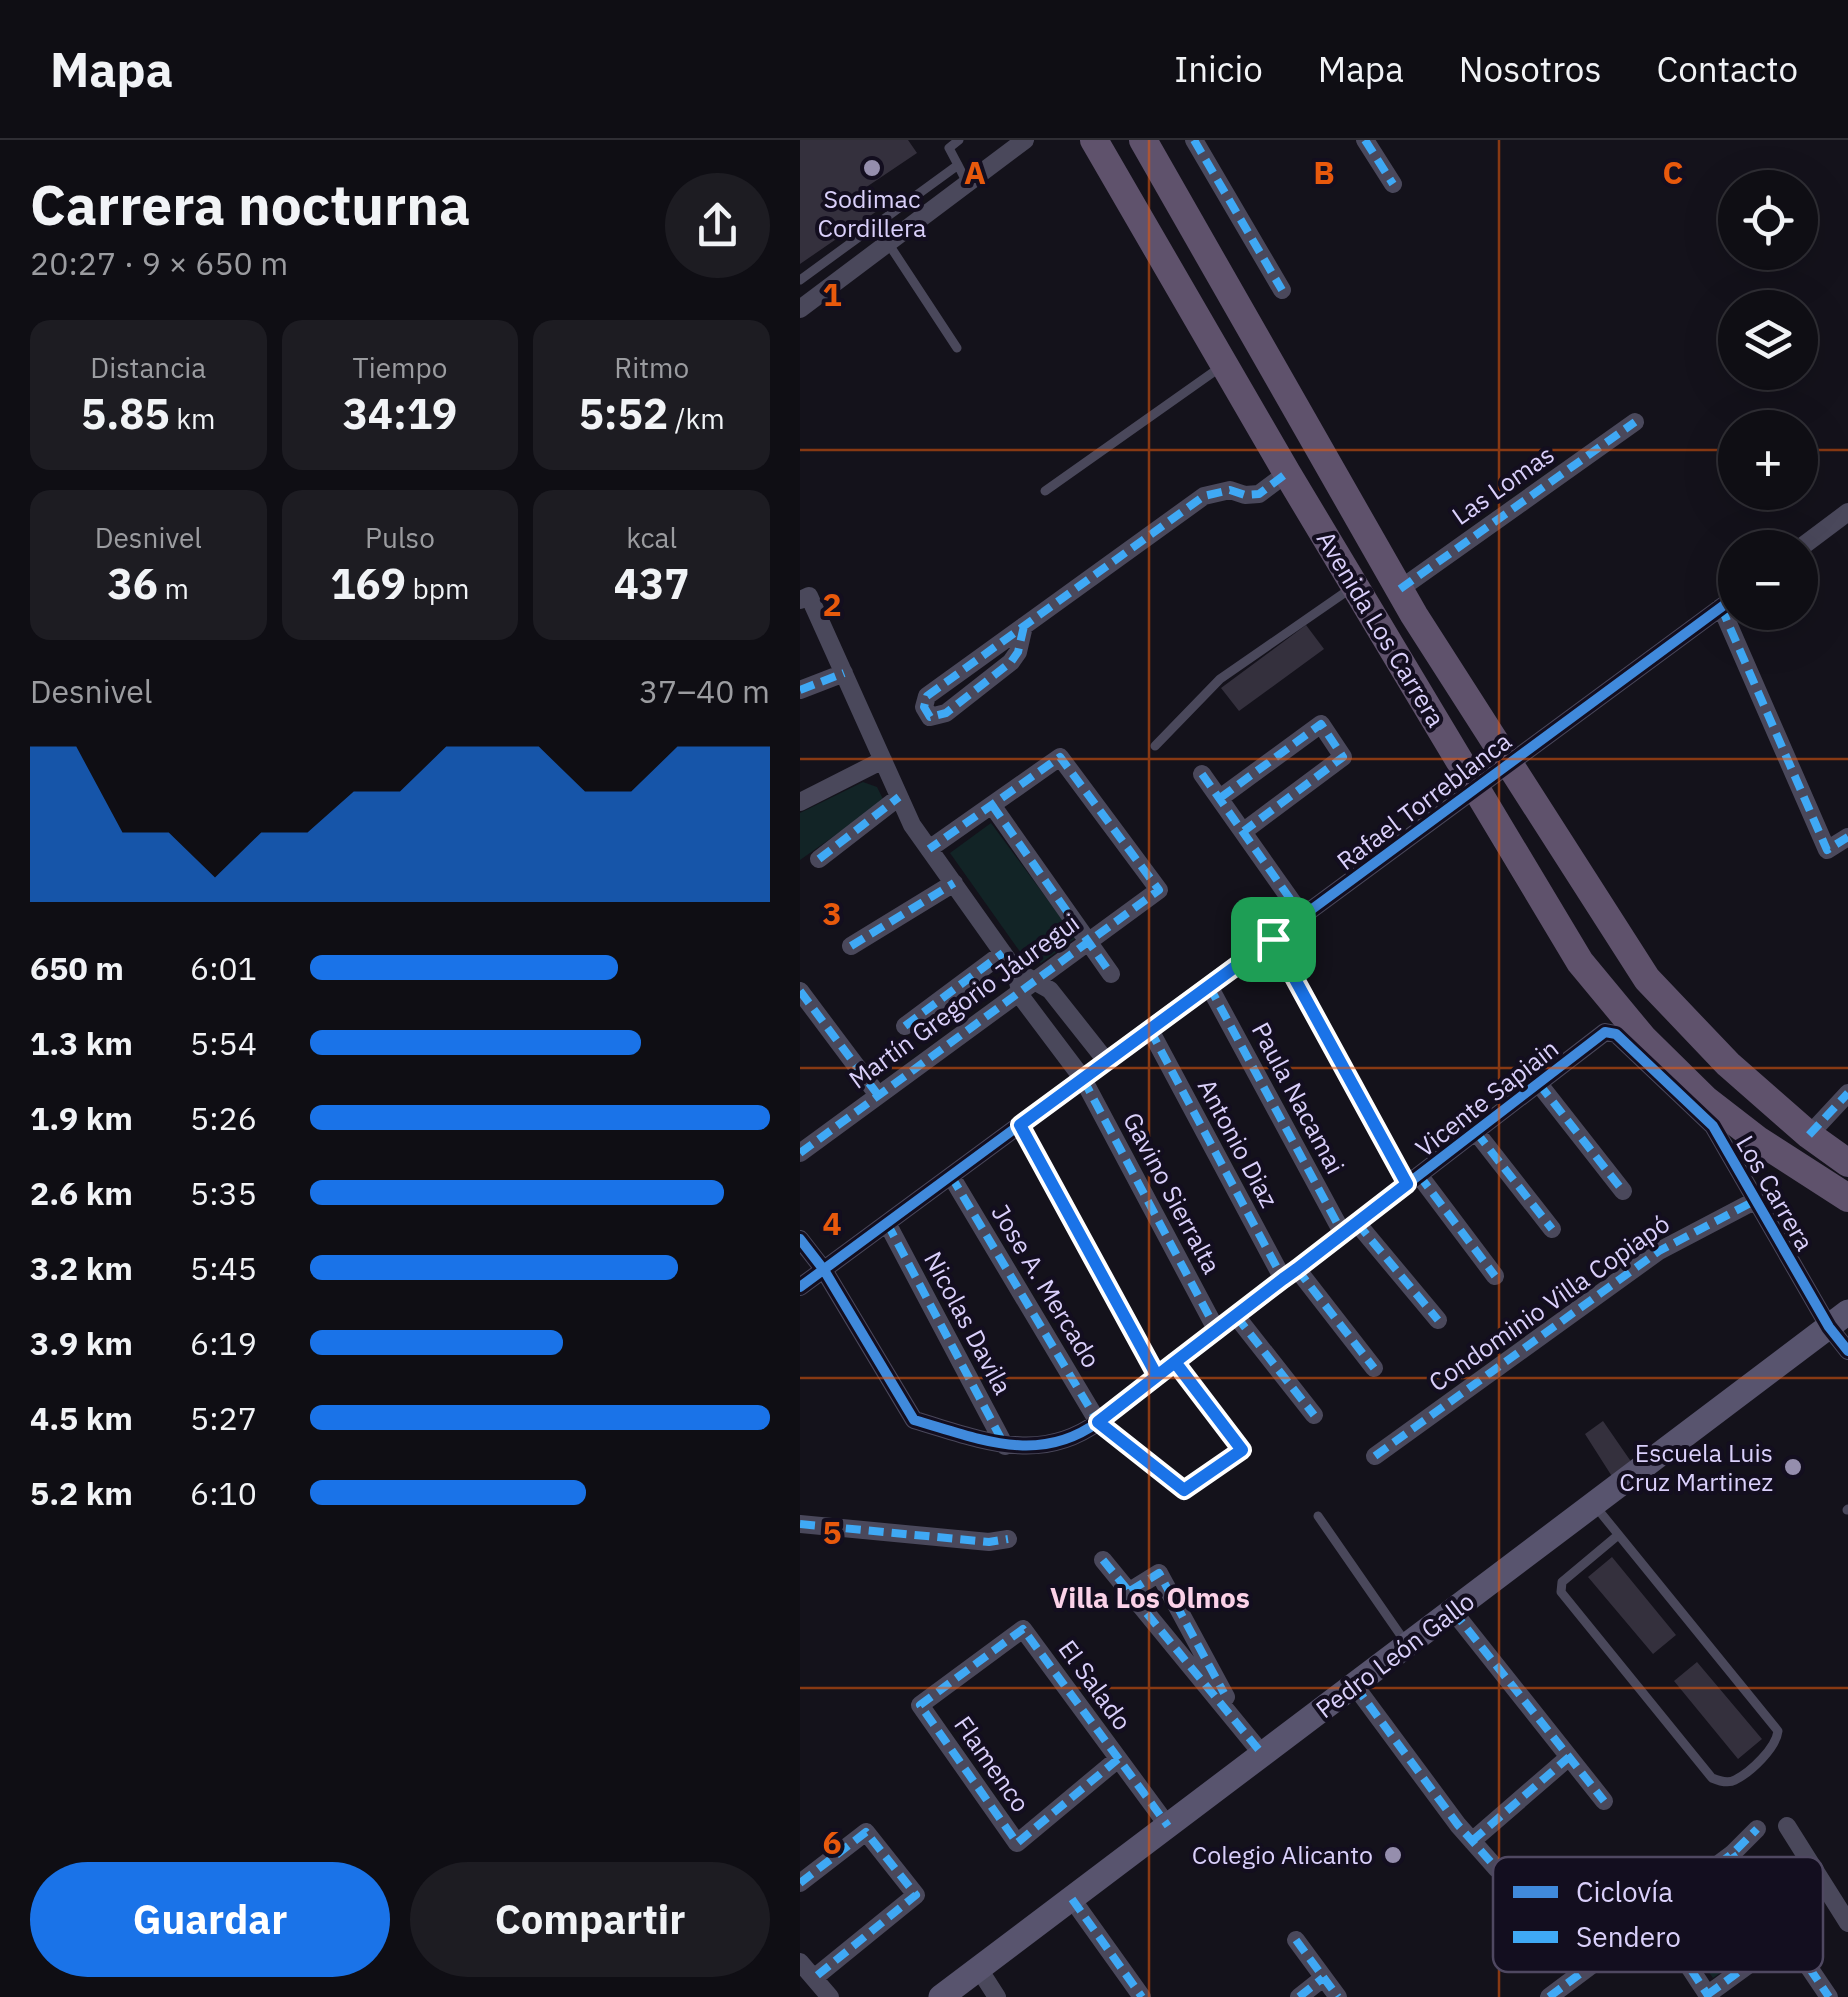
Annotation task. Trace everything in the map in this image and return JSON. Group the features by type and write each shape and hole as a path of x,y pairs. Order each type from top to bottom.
{"main road":[{"name":"Avenida Los Carrera","path":"1094,140 1286,473 1580,962 1681,1078 1731,1120 1848,1198"},
{"name":"Avenida Los Carrera","path":"1143,140 1400,589 1647,978 1728,1064 1810,1136 1848,1163"}],"street":[{"path":"800,309 1025,140"},
{"path":"1194,140 1282,290"},
{"path":"1371,142 1393,184"},
{"name":"Las Lomas","path":"1400,589 1635,422"},
{"path":"1024,626 1018,652 1011,662 946,713 930,717 924,707 927,696 1204,496 1230,490 1258,494 1286,473"},
{"path":"1818,534 1848,512"},
{"path":"804,598 844,673 912,826 1027,985 1050,990 1107,1062"},
{"name":"Rafael Torreblanca","path":"800,1287 1718,609"},
{"path":"1739,630 1827,850 1848,837"},
{"path":"800,690 844,673"},
{"path":"1220,798 1321,724 1343,757 1244,832"},
{"name":"Martín Gregorio Jáuregui","path":"800,1153 1159,890 1060,757 992,805"},
{"path":"800,802 883,760"},
{"path":"1202,774 1303,918"},
{"path":"818,859 899,797"},
{"path":"929,849 992,805 1111,974"},
{"path":"851,946 954,883"},
{"path":"1273,939 1413,1180 1495,1276"},
{"path":"905,1026 1003,953"},
{"name":"Gavino Sierralta","path":"1027,985 1022,998 1083,1079 1216,1330"},
{"name":"Paula Nacamai","path":"1209,986 1350,1228 1438,1320"},
{"path":"800,991 878,1096"},
{"name":"Antonio Diaz","path":"1150,1030 1290,1274 1374,1368"},
{"name":"Vicente Sapiain","path":"800,1239 824,1270 914,1420 1005,1446 1056,1444 1098,1422 1605,1032"},
{"name":"Los Carrera","path":"1605,1032 1616,1034 1713,1126 1838,1320 1848,1351"},
{"path":"1538,1084 1623,1191"},
{"path":"1810,1136 1848,1093"},
{"path":"1020,1125 1157,1376"},
{"path":"1476,1132 1552,1229"},
{"name":"Jose A. Mercado","path":"950,1176 1098,1422"},
{"name":"Condominio Villa Copiapó","path":"1375,1456 1658,1251 1758,1199"},
{"name":"Nicolas Davila","path":"887,1223 1005,1446"},
{"path":"1236,1316 1314,1415"},
{"name":"Pedro León Gallo","path":"941,1997 1168,1826 1255,1744 1354,1686 1838,1320"},
{"path":"1098,1422 1184,1490 1242,1450 1175,1362"},
{"path":"800,1524 996,1543 1008,1538"},
{"path":"1103,1560 1255,1744"},
{"path":"1130,1591 1158,1573 1255,1744"},
{"path":"1453,1611 1604,1801"},
{"name":"El Salado","path":"920,1705 1023,1628 1168,1826"},
{"path":"1354,1686 1493,1865"},
{"name":"Flamenco","path":"920,1705 1017,1843 1118,1759"},
{"path":"1472,1841 1569,1757"},
{"path":"1787,1826 1807,1857"},
{"path":"1728,1857 1758,1828"},
{"path":"800,1883 866,1832 916,1895 814,1978"},
{"path":"1823,1883 1848,1922"},
{"path":"1072,1898 1142,1997"},
{"path":"1296,1940 1338,1997"},
{"path":"800,1962 830,1997"},
{"path":"978,1969 997,1997"},
{"path":"1692,1972 1708,1996 1740,1972"},
{"path":"1812,1972 1829,1997"},
{"path":"1299,1997 1324,1978"},
{"path":"1548,1997 1574,1989"}],"lane":[{"path":"959,140 949,148 967,183"},
{"path":"800,280 958,165"},
{"path":"888,243 957,348"},
{"path":"1045,491 1224,365"},
{"path":"1154,746 1220,679 1355,586"},
{"path":"1594,1505 1778,1731 1772,1748 1734,1781 1712,1778 1562,1592 1562,1582 1617,1536"},
{"path":"1318,1516 1408,1646"}],"shaded area":[{"path":"863,782 877,787 884,801 800,860 800,813"},
{"path":"991,823 1076,938 1041,963 1023,956 950,853"}],"building":[{"path":"800,140 908,140 917,153 865,188 880,209 800,264"},
{"path":"1306,625 1324,649 1239,711 1221,688"},
{"path":"1603,1421 1632,1463 1613,1478 1585,1434"},
{"path":"1612,1557 1676,1635 1653,1654 1588,1577"},
{"path":"1697,1662 1762,1739 1738,1759 1674,1681"}],"marked path":[{"path":"1194,140 1282,290"},
{"path":"1365,140 1393,184"},
{"path":"1400,589 1635,422"},
{"path":"1024,626 1018,652 1011,662 946,713 930,717 924,707 927,696 1204,496 1230,490 1259,494 1287,473"},
{"path":"1731,630 1827,850 1848,837"},
{"path":"800,690 844,673"},
{"path":"1220,798 1321,724 1343,757 1244,831"},
{"path":"800,1153 1159,890 1060,757 929,849"},
{"path":"1202,774 1303,917"},
{"path":"819,859 899,797"},
{"path":"992,805 1111,974"},
{"path":"851,946 954,883"},
{"path":"905,1026 1003,953"},
{"path":"1209,986 1343,1234"},
{"path":"800,991 878,1095"},
{"path":"1150,1030 1283,1279"},
{"path":"1083,1079 1217,1331"},
{"path":"1539,1084 1623,1191"},
{"path":"1809,1135 1848,1093"},
{"path":"1020,1125 1157,1376"},
{"path":"1476,1132 1552,1229"},
{"path":"1419,1175 1495,1276"},
{"path":"951,1176 1098,1422 1184,1490 1242,1450 1175,1362"},
{"path":"1375,1456 1659,1251 1758,1199"},
{"path":"887,1223 1005,1446"},
{"path":"1357,1223 1438,1320"},
{"path":"1297,1269 1374,1368"},
{"path":"1236,1316 1314,1415"},
{"path":"800,1524 989,1542 1008,1539"},
{"path":"1103,1560 1263,1755"},
{"path":"1130,1591 1159,1573 1224,1693"},
{"path":"1453,1611 1604,1801"},
{"path":"1118,1759 1017,1843 920,1705 1023,1629 1168,1826"},
{"path":"1355,1686 1458,1825 1493,1864"},
{"path":"1472,1841 1569,1757"},
{"path":"1728,1857 1757,1829"},
{"path":"800,1883 866,1832 916,1895 814,1978"},
{"path":"1072,1899 1142,1997"},
{"path":"1296,1940 1338,1997"},
{"path":"1549,1997 1582,1972"},
{"path":"1693,1972 1709,1997"},
{"path":"1707,1995 1739,1972"},
{"path":"1812,1972 1829,1997"},
{"path":"1299,1997 1323,1978"}],"cycle path":[{"path":"800,1287 1718,610"},
{"path":"800,1239 824,1270 914,1420 1007,1444 1053,1443 1098,1422 1605,1032 1616,1034 1713,1126 1829,1327 1848,1351"}],"place":[{"name":"Sodimac Cordillera","path":"872,168"},
{"name":"Escuela Luis Cruz Martinez","path":"1793,1467"},
{"name":"Colegio Alicanto","path":"1393,1855"}],"district":[{"name":"Villa Los Olmos","path":"1150,1598"}],"route":[{"path":"1273,939 1020,1125 1157,1376 1175,1362 1242,1450 1184,1490 1098,1422 1175,1362 1407,1184 1273,939"}]}
